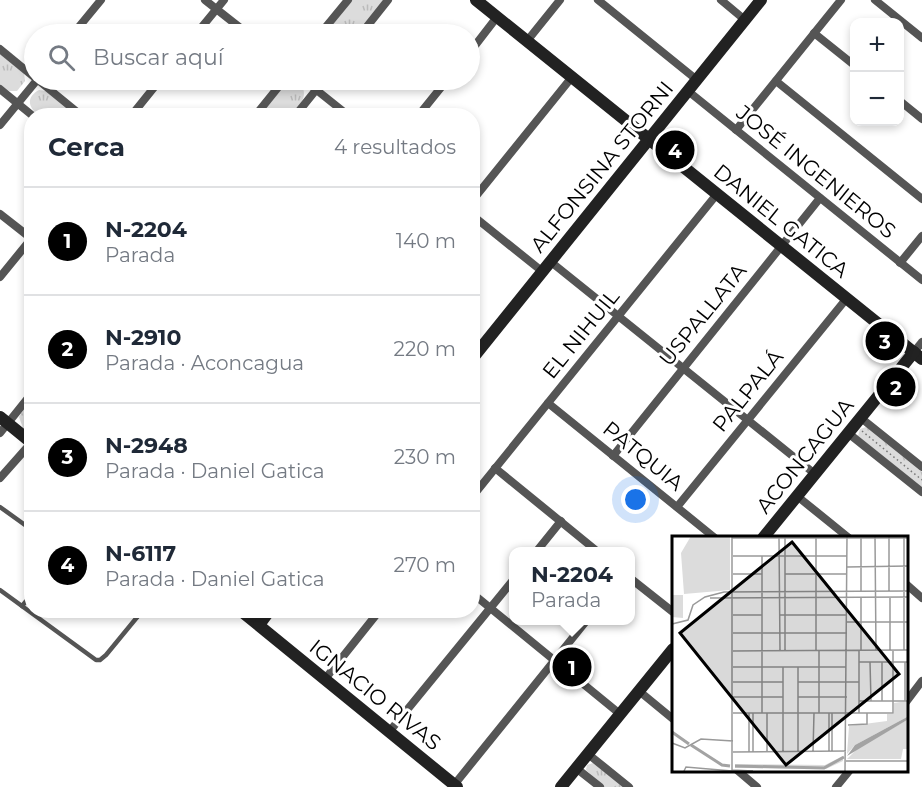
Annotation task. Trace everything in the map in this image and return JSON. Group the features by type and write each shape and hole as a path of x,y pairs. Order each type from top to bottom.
{"main road":[{"name":"DANIEL GATICA","path":"476,0 847,298 919,351"},
{"name":"ALFONSINA STORNI","path":"480,349 761,0"},
{"name":"ACONCAGUA","path":"765,536 919,351"},
{"path":"2,425 24,438"},
{"name":"IGNACIO RIVAS","path":"250,618 456,786"},
{"path":"259,625 264,618"},
{"path":"561,787 672,650"}],"street":[{"path":"81,24 101,0"},
{"path":"205,0 236,24"},
{"path":"204,24 224,0"},
{"path":"328,24 348,0"},
{"path":"369,24 388,0"},
{"path":"527,41 560,0"},
{"path":"598,0 697,80"},
{"path":"721,0 745,20"},
{"path":"736,130 840,0"},
{"path":"875,0 922,38"},
{"path":"480,39 497,17"},
{"path":"814,33 850,61"},
{"path":"0,49 24,69"},
{"path":"480,191 572,77"},
{"path":"776,81 922,198"},
{"path":"0,89 24,109"},
{"path":"0,125 27,90"},
{"path":"50,90 72,108"},
{"path":"137,108 152,90"},
{"path":"261,108 276,90"},
{"path":"301,108 315,90"},
{"path":"317,90 339,108"},
{"path":"424,108 439,90"},
{"name":"JOSÉ INGENIEROS","path":"688,91 922,280"},
{"path":"904,104 922,119"},
{"name":"EL NIHUIL","path":"480,486 717,194"},
{"name":"USPALLATA","path":"614,456 820,198"},
{"path":"0,214 24,233"},
{"path":"480,221 619,316 815,474"},
{"path":"900,263 922,236"},
{"path":"0,277 24,248"},
{"name":"PALPALÁ","path":"677,507 847,298"},
{"path":"2,425 24,402"},
{"name":"PATQUIA","path":"548,403 713,536"},
{"path":"856,427 922,467"},
{"path":"856,427 922,492"},
{"path":"0,478 24,450"},
{"path":"495,468 592,547"},
{"path":"797,496 847,536"},
{"path":"540,547 561,521"},
{"path":"635,582 672,611"},
{"path":"389,732 509,584"},
{"path":"907,585 922,598"},
{"path":"480,600 509,623"},
{"path":"325,679 374,618"},
{"path":"511,625 620,714"},
{"path":"456,786 584,625"},
{"path":"907,696 922,681"},
{"path":"639,691 672,718"},
{"path":"588,754 629,787"},
{"path":"576,768 600,787"},
{"path":"738,772 757,787"},
{"path":"836,787 849,772"}],"lane":[{"path":"0,507 24,524"},
{"path":"0,590 22,606 24,604"},
{"path":"38,618 96,660 106,655 136,618"}],"path":[{"path":"856,427 922,480"}],"green space":[{"path":"352,0 384,0 364,24 333,24"},
{"path":"0,53 24,73 24,82 17,91 9,91 0,85"},
{"path":"39,90 46,91 69,108 32,108 30,99"},
{"path":"281,90 304,90 302,102 297,108 266,108"},
{"path":"24,409 24,428 23,428 19,417"},
{"path":"866,427 922,472 922,488 858,436 860,429"},
{"path":"593,763 624,787 604,787 586,770 587,765"}],"place":[{"name":"N-6117","path":"675,150"},
{"name":"N-2948","path":"885,341"},
{"name":"N-2910","path":"896,387"},
{"name":"N-2204","path":"572,667"}]}
